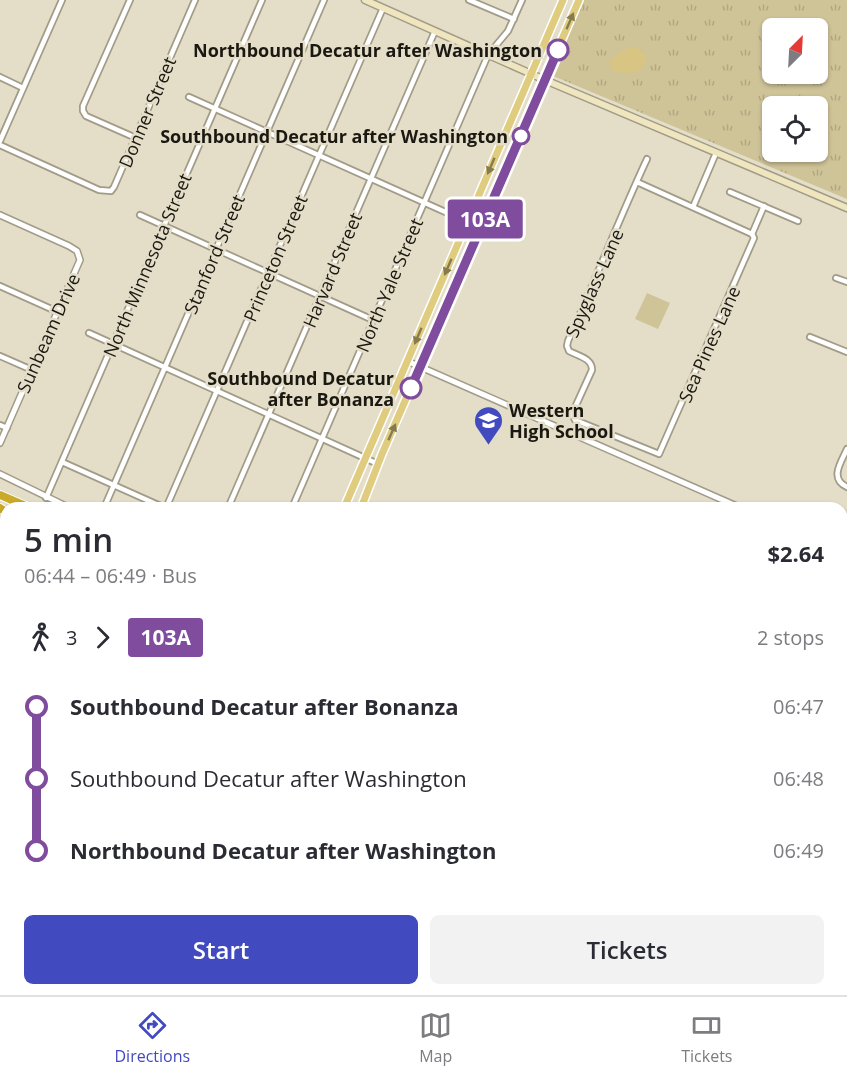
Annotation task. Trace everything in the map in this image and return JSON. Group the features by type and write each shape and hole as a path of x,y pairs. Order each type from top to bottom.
{"highway":[{"path":"0,495 16,502"}],"main road":[{"path":"365,0 531,74 847,208"},
{"path":"347,502 563,0"},
{"path":"363,502 579,0"}],"street":[{"path":"0,143 62,0"},
{"path":"130,0 83,106 83,111 86,116 136,138"},
{"name":"Donner Street","path":"0,143 99,190 111,190 136,138 195,0"},
{"name":"North Minnesota Street","path":"46,498 262,0"},
{"name":"Stanford Street","path":"107,502 324,0"},
{"path":"469,0 514,19"},
{"name":"North Yale Street","path":"295,502 488,55 508,32 522,0"},
{"name":"Princeton Street","path":"168,502 383,8"},
{"name":"Harvard Street","path":"231,502 435,31"},
{"path":"0,77 23,88"},
{"path":"189,97 481,228"},
{"path":"693,207 716,153"},
{"name":"Spyglass Lane","path":"647,159 567,346 569,351 590,361 592,365 592,370 572,414 575,420 656,454 660,453"},
{"path":"637,182 752,234"},
{"path":"730,192 798,221"},
{"name":"Sea Pines Lane","path":"660,453 754,242 752,234 764,206"},
{"name":"Sunbeam Drive","path":"0,215 69,246 79,255 78,264 58,312 0,443"},
{"path":"140,215 373,320"},
{"path":"836,278 847,282"},
{"path":"0,286 58,312"},
{"path":"88,333 378,464"},
{"path":"810,337 847,352"},
{"path":"0,356 32,370"},
{"path":"407,361 727,502"},
{"path":"0,425 7,428"},
{"path":"847,448 837,471 837,480 847,487"},
{"path":"62,462 151,502"},
{"path":"0,474 56,502"}],"green space":[{"path":"578,0 847,0 847,199 546,73"},
{"path":"647,293 670,303 658,329 635,319"}],"shaded area":[{"path":"633,47 644,53 646,60 642,68 633,72 614,72 609,66 610,60 622,51"}],"bus line":[{"name":"103A","path":"411,388 558,50"}],"place":[{"name":"Northbound Decatur after Washington","path":"558,50"},
{"name":"Southbound Decatur after Washington","path":"521,136"},
{"name":"Southbound Decatur after Bonanza","path":"411,388"},
{"name":"Western High School","path":"488,446"}]}
